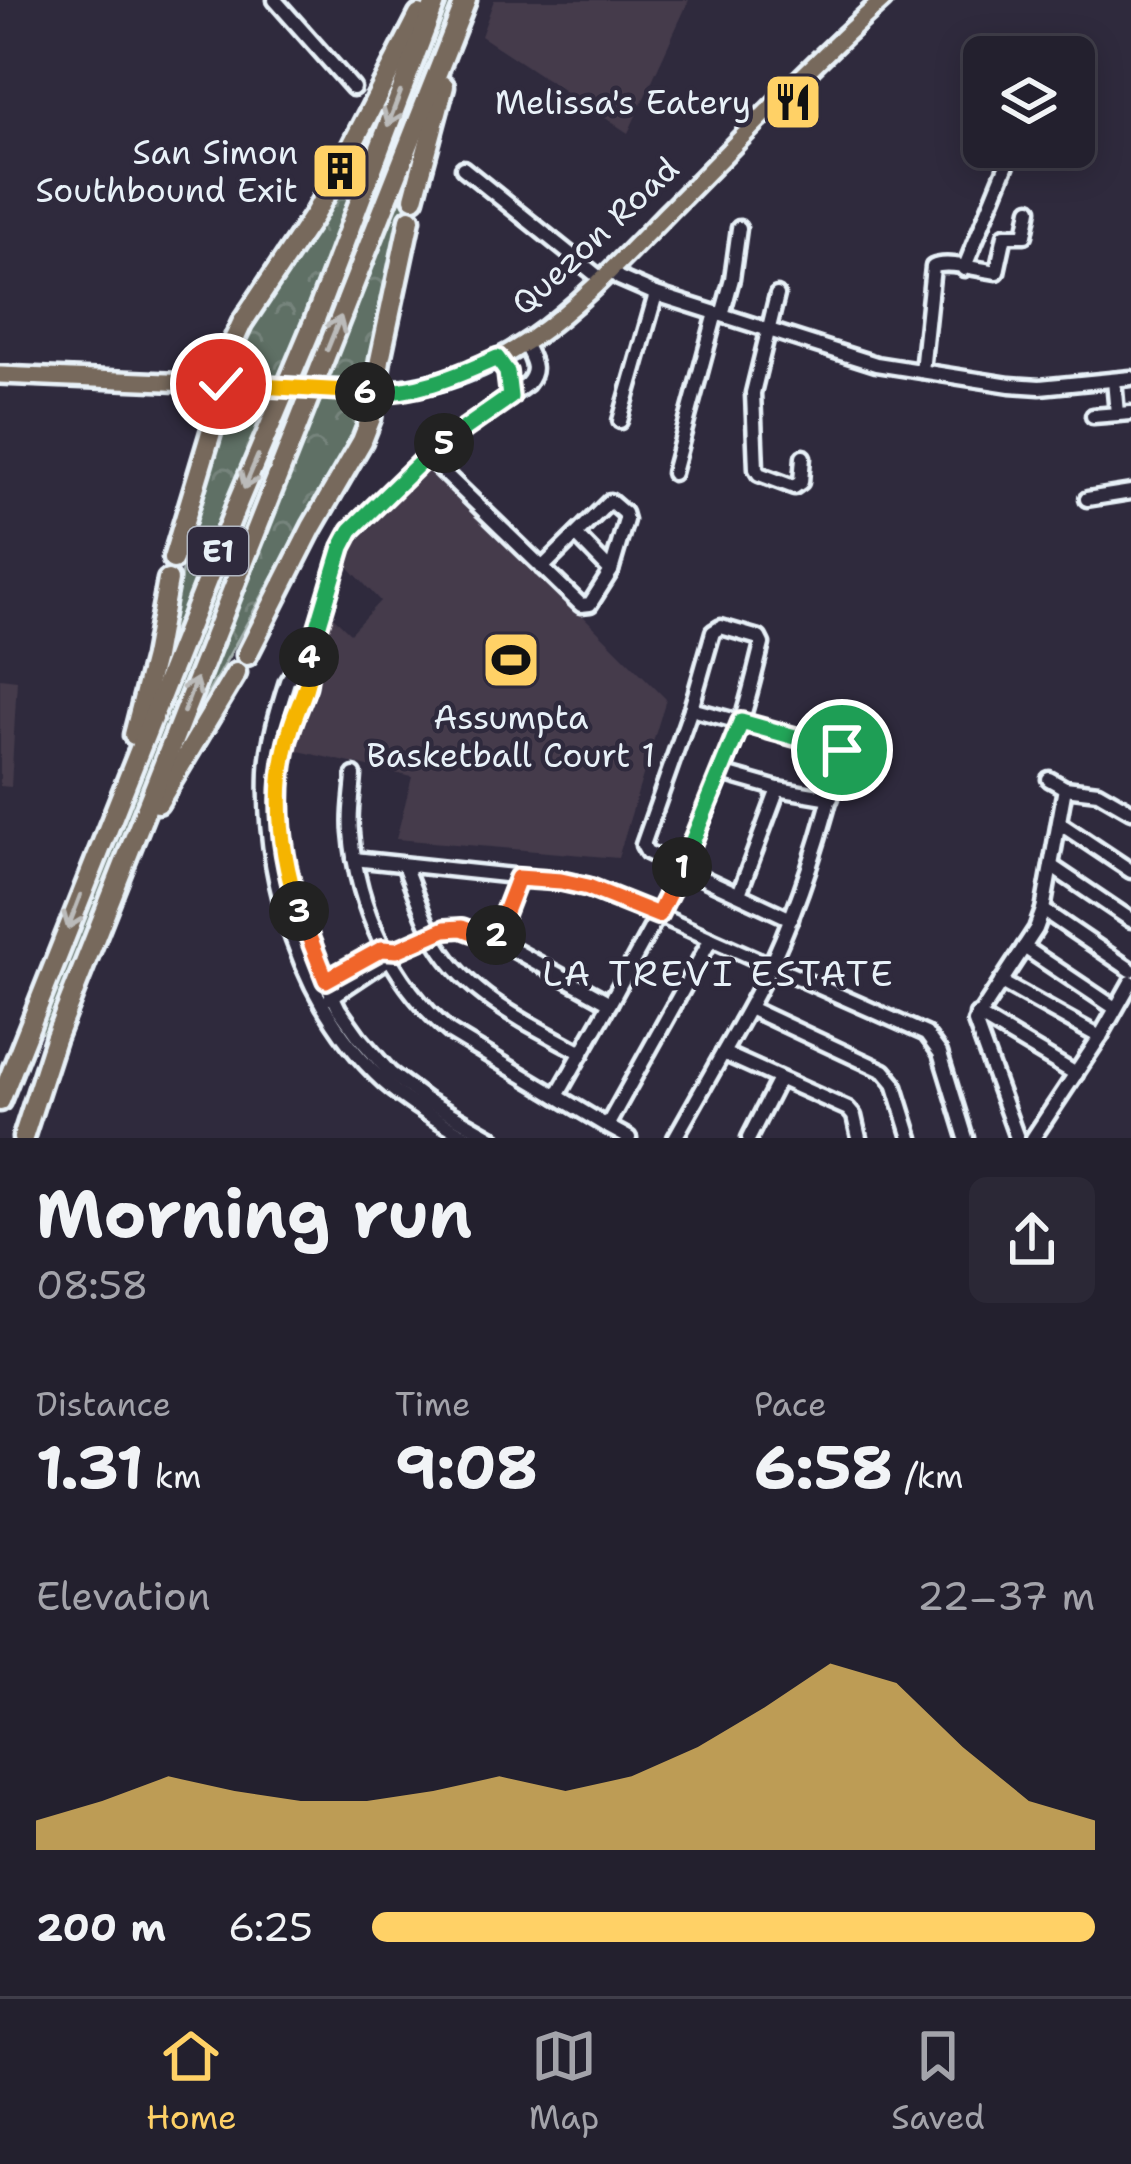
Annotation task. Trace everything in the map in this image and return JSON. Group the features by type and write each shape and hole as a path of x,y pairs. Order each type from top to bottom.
{"highway":[{"path":"173,559 212,428 228,353 339,170 426,0"},
{"name":"E1","path":"0,1101 314,322 436,0"},
{"path":"414,198 468,0"},
{"name":"E1","path":"23,1138 55,1039 468,0"},
{"path":"247,655 371,418 410,219"},
{"path":"95,860 134,735 168,580"},
{"path":"55,1039 153,813 236,673"}],"main road":[{"name":"Quezon Road","path":"0,375 377,392 410,390 466,373 524,343 605,275 883,0"}],"street":[{"path":"275,0 353,88"},
{"path":"463,168 605,275 768,331 876,364 1024,386 1131,378"},
{"path":"964,268 1005,168"},
{"path":"997,272 1005,235 1025,235 1030,209"},
{"path":"673,473 732,279 739,228"},
{"path":"922,371 933,267 946,263 1012,275"},
{"path":"620,422 656,294"},
{"path":"777,295 753,393 756,469 794,487 801,482 803,457"},
{"path":"320,984 282,849 280,769 310,678 308,660 342,547 351,530 428,455 527,384 535,366 524,343"},
{"path":"497,358 507,372 510,397"},
{"path":"1093,416 1124,413 1114,380"},
{"path":"428,455 542,568 581,605 590,604 611,571 624,514 610,501 542,568"},
{"path":"1087,499 1131,492"},
{"path":"576,535 611,571"},
{"path":"557,1096 658,915 682,866 741,722 762,644 759,638 722,627 713,632 643,845 647,852 682,866 791,919"},
{"path":"308,660 287,682 267,769 272,844 293,941 328,999 390,1072 423,1106 469,1138"},
{"path":"287,682 306,690"},
{"path":"691,709 862,755"},
{"path":"275,725 291,728"},
{"path":"675,1138 749,1008 791,919 842,750"},
{"path":"722,772 831,798"},
{"path":"354,775 350,826 354,859 390,953 436,1020 629,1138"},
{"path":"1049,779 1065,788 1098,791 1131,811"},
{"path":"976,1018 1036,929 1065,788"},
{"path":"739,894 778,789"},
{"path":"1059,823 1131,871"},
{"path":"354,859 588,887 926,1034 940,1053 966,1138"},
{"path":"404,865 432,935 453,966 487,1000 583,1053"},
{"path":"1051,866 1131,920"},
{"path":"494,940 518,878"},
{"path":"1043,910 1131,970"},
{"path":"320,984 445,929 462,928 494,940 610,1003"},
{"path":"607,1126 711,939"},
{"path":"1024,947 1115,1008"},
{"path":"328,999 390,953"},
{"path":"1001,982 1100,1037"},
{"path":"1033,1138 1131,982"},
{"path":"749,1008 884,1070 894,1083 911,1138"},
{"path":"956,1014 976,1018 1076,1074"},
{"path":"976,1018 1017,1138"},
{"path":"723,1053 848,1108 858,1136 842,1138"},
{"path":"751,1137 779,1078"},
{"path":"423,1106 493,1138"}],"shaded area":[{"path":"494,0 689,0 628,133 481,36"},
{"path":"431,464 666,699 618,858 396,839 412,777 290,749 332,616 350,633 380,601 341,559"},
{"path":"0,678 17,680 11,787 0,786"}],"green space":[{"path":"446,0 454,0 355,258 44,1034 40,1031 90,902"},
{"path":"396,71 400,73 278,380 241,377 232,370 234,357 323,217"},
{"path":"418,154 371,371 357,382 326,382"},
{"path":"271,394 151,692 227,395"},
{"path":"321,396 358,402 357,426 182,740"}],"place":[{"name":"Melissa's Eatery","path":"793,102"},
{"name":"San Simon Southbound Exit","path":"340,171"},
{"name":"Assumpta Basketball Court 1","path":"511,660"}],"district":[{"name":"LA TREVI ESTATE","path":"719,973"}],"route":[{"path":"221,384 410,390 497,358 511,385 510,397 428,455 351,530 342,547 308,660 308,686 280,769 282,849 308,939 326,980 382,949 397,950 445,929 462,928 494,940 518,878 588,887 658,915 741,722 842,750"}]}
